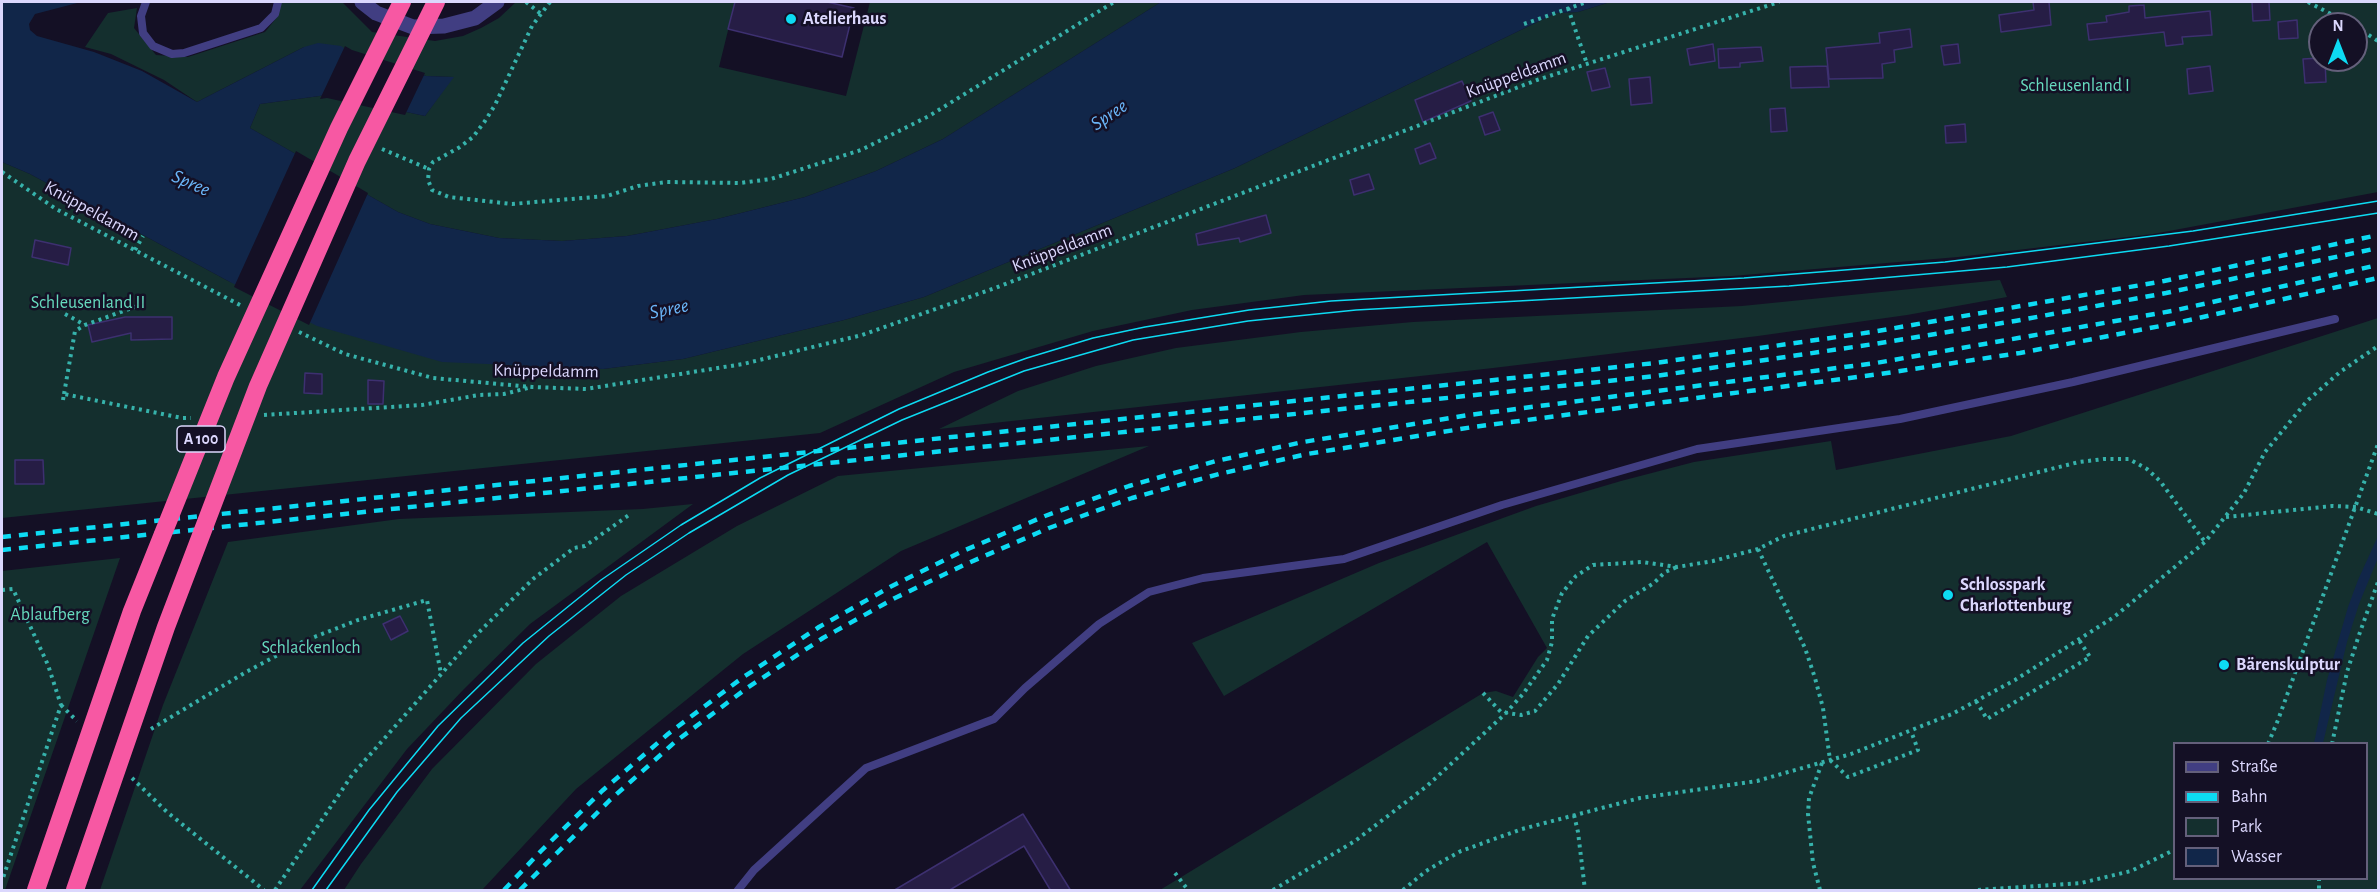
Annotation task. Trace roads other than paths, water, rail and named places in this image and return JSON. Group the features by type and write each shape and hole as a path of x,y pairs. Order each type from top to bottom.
{"highway":[{"name":"A 100","path":"36,891 132,611 226,377 339,128 402,2"},
{"name":"A 100","path":"75,891 166,627 258,386 357,161 436,2"}],"street":[{"path":"362,2 376,13 413,27 444,26 475,18 496,2"}],"lane":[{"path":"146,2 141,16 144,33 153,46 172,54 184,53 261,28 275,14 278,2"},
{"path":"738,891 754,870 866,768 994,719 1025,688 1099,624 1149,592 1203,578 1344,559 1502,505 1697,449 1900,419 2073,382 2335,319"}],"water":[{"name":"Spree","path":"2,2 81,2 35,14 29,24 30,30 37,36 94,52 142,71 197,102 304,47 318,43 341,46 351,53 426,76 454,77 425,116 327,95 260,104 250,128 398,212 430,224 499,238 562,241 627,236 717,219 805,197 876,171 943,139 1161,2 1610,2 1578,12 1556,13 1235,168 924,297 844,320 683,359 603,369 442,362 317,326 230,282 30,174 2,162"},
{"path":"2378,536 2378,558 2359,604 2347,642 2323,742 2314,742 2327,680 2358,580"}],"tram line":[{"path":"312,890 369,810 438,726 523,643 601,580 681,525 760,478 899,409 1027,358 1093,338 1249,310 1331,301 1744,278 1945,262 2193,231 2378,201"},
{"path":"326,890 397,792 461,718 549,636 626,575 689,533 788,475 902,420 1024,371 1133,340 1248,321 1356,310 1789,286 2007,267 2169,246 2378,213"}],"railway":[{"path":"2,537 1655,363 1872,332 2164,281 2378,235"},
{"path":"2,550 1656,376 2015,321 2166,293 2378,248"},
{"path":"504,890 602,791 668,734 742,678 819,627 890,587 963,551 1045,516 1129,486 1216,461 1303,442 1469,415 1876,363 2172,311 2378,265"},
{"path":"520,890 610,800 675,742 747,688 823,638 895,598 966,564 1049,528 1132,498 1219,474 1307,454 1473,427 1880,374 2020,353 2176,323 2378,278"}],"place":[{"name":"Atelierhaus","path":"791,19"},
{"name":"Schlosspark Charlottenburg","path":"1948,595"},
{"name":"Bärenskulptur","path":"2224,665"}],"park label":[{"name":"Schleusenland I","path":"2075,86"},
{"name":"Schleusenland II","path":"88,303"},
{"name":"Ablaufberg","path":"50,615"},
{"name":"Schlackenloch","path":"311,648"}]}
